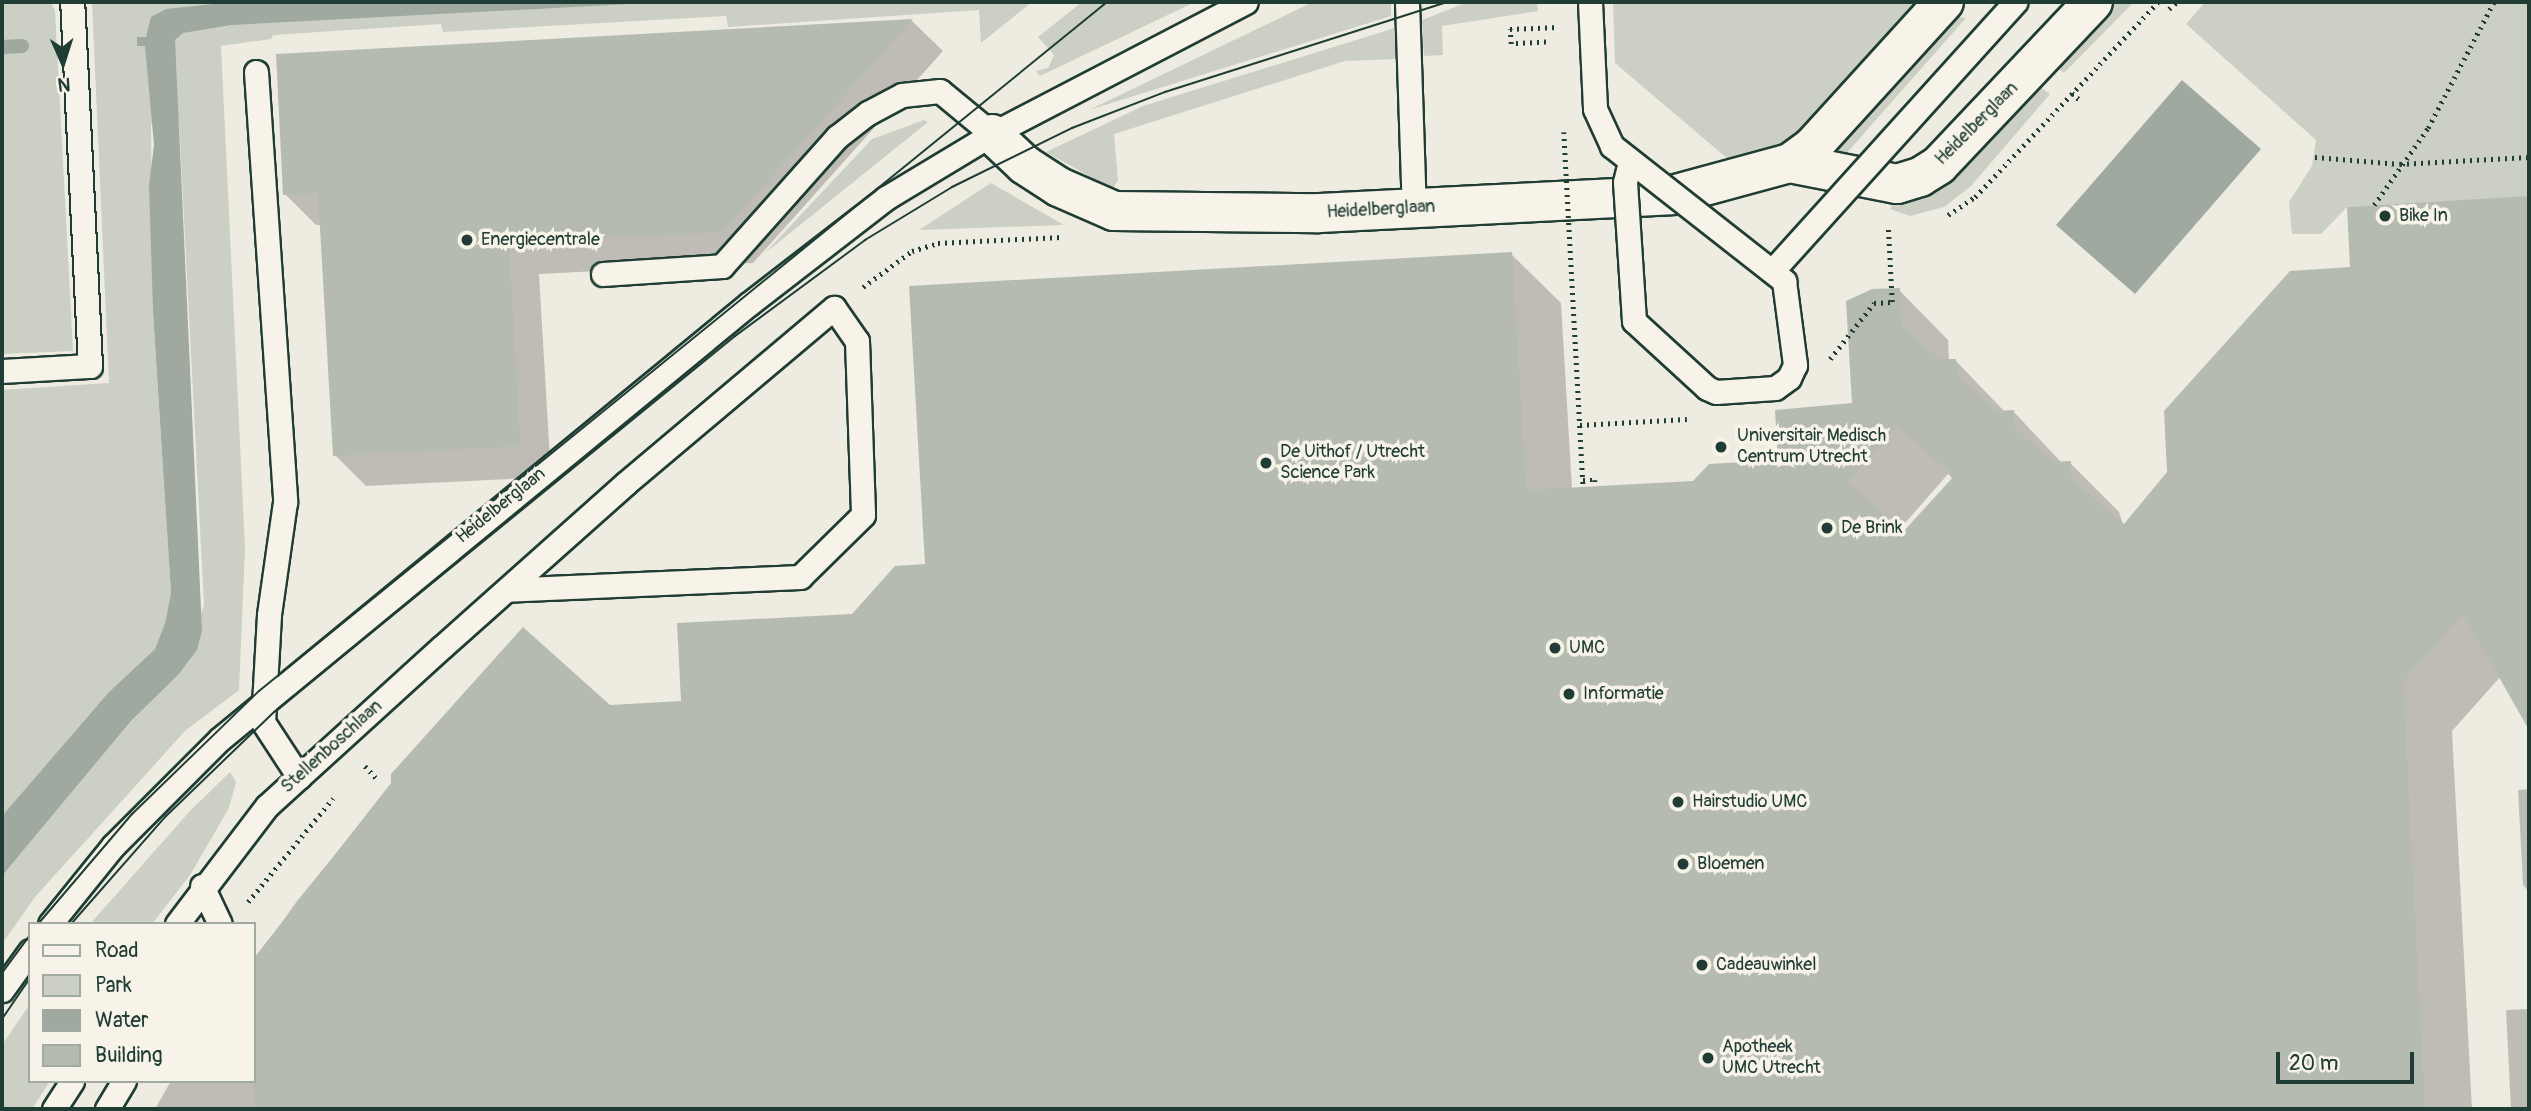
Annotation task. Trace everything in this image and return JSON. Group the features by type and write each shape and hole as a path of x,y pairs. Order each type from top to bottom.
{"street":[{"name":"Heidelberglaan","path":"992,134 1025,165 1059,187 1114,211 1319,214 1672,195 1790,163 1812,147 1944,2"},
{"name":"Heidelberglaan","path":"1790,163 1898,184 1920,177 1939,165 2093,2"}],"lane":[{"path":"2,371 90,366 72,2"},
{"name":"Heidelberglaan","path":"52,922 113,846 173,783 264,702 750,303 886,198 992,134 1246,2"},
{"path":"1407,2 1414,208"},
{"path":"1590,2 1595,109 1612,146 1774,269 1790,296 1795,365 1789,378 1775,388 1716,392 1707,388 1634,321 1625,182 1630,162"},
{"path":"1774,269 2015,2"},
{"path":"256,72 285,502 269,615 263,722 299,777"},
{"name":"Heidelberglaan","path":"603,274 722,266 837,137 868,113 902,95 940,91 992,134"},
{"path":"507,590 800,577 863,515 857,341 834,308"},
{"name":"Stellenboschlaan","path":"178,922 202,886 267,806 507,590 834,308"},
{"path":"202,886 219,922"},
{"path":"2,990 28,954"},
{"path":"54,1109 71,1083"},
{"path":"107,1109 123,1083"}],"path":[{"path":"2169,9 2178,2"},
{"path":"2374,205 2400,164 2428,128 2494,2"},
{"path":"1558,14 1560,41"},
{"path":"1546,42 1511,44 1510,29 1559,27"},
{"path":"1564,123 1583,487"},
{"path":"2315,157 2400,164 2529,157"},
{"path":"834,308 912,251 938,243 1076,236 1114,211"},
{"path":"1874,303 1892,302 1887,219"},
{"path":"1583,480 1595,480 1595,486"}],"green space":[{"path":"2,2 51,2 55,11 73,351 2,354"},
{"path":"92,2 1032,2 981,43 979,10 728,27 726,16 443,32 441,24 273,35 271,39 221,46 245,548 239,690 185,731 35,897 2,944 2,876 131,721 178,675 204,605 179,122 151,124 153,312 171,594 165,623 155,649 108,693 2,816 2,390 109,383"},
{"path":"1082,2 1195,2 1040,76 1036,71 1048,68 1054,55 1038,37"},
{"path":"1313,2 1391,2 1391,16 1089,110"},
{"path":"1468,2 1537,2 1538,11 1442,26 1443,55 1424,56 1422,20"},
{"path":"1613,2 1924,2 1818,122 1785,147 1735,165 1615,63"},
{"path":"2104,2 2134,2 2064,73 2046,59"},
{"path":"2205,2 2529,2 2529,197 2347,207 2321,234 2292,234 2289,202 2312,166 2316,140 2186,24"},
{"path":"1952,16 1966,18 1829,173 1828,156"},
{"path":"1395,28 1397,59 1345,61 1114,134 1118,181 1112,189 1046,152 1143,106"},
{"path":"2036,84 2050,94 1971,186 1944,207 1910,216 1890,209 1905,185 1943,185 1968,165"},
{"path":"924,120 928,122 764,254 872,139"},
{"path":"991,183 1064,225 919,230"},
{"path":"230,772 236,782 229,808 190,875 154,922 92,922 190,811"},
{"path":"28,1007 28,1083 49,1083 32,1109 2,1109 2,1045"}],"water":[{"path":"232,2 668,2 231,25 183,33 175,40 202,631 197,650 178,675 131,721 2,876 2,816 108,693 155,649 165,623 171,593 153,312 149,185 154,145 145,46 137,46 137,37 146,37 151,17 166,9"},
{"path":"2182,80 2261,149 2135,294 2056,225"}],"building":[{"name":"Energiecentrale","path":"913,19 722,232 509,243 520,446 333,456 318,193 283,195 276,54"},
{"name":"Universitair Medisch Centrum Utrecht","path":"2529,196 2529,730 2463,614 2403,681 2425,1109 254,1109 256,955 391,783 391,774 523,627 610,705 681,701 677,623 852,614 895,566 925,564 909,286 1512,252 1526,490 1693,481 1709,464 1778,460 1775,410 1852,403 1846,301 1872,289 1900,288 1901,325 1939,359 1956,359 1958,376 1996,411 2014,410 2014,427 2053,462 2071,461 2071,479 2124,524 2167,472 2164,411 2290,271 2350,267 2347,207","holes":["1897,426 1954,476 1903,532 1848,482"]}],"waterway":[{"path":"2,47 22,46"}],"tram line":[{"path":"40,922 132,814 259,691 1107,2"},
{"path":"73,922 166,816 274,712 735,336 865,240 952,187 1072,128 1165,92 1447,2"},
{"path":"2,973 28,938"},
{"path":"2,1019 28,981"}],"place":[{"name":"Bike In","path":"2385,216"},
{"name":"Energiecentrale","path":"467,240"},
{"name":"Universitair Medisch Centrum Utrecht","path":"1721,447"},
{"name":"De Uithof / Utrecht Science Park","path":"1266,463"},
{"name":"De Brink","path":"1827,528"},
{"name":"UMC","path":"1555,648"},
{"name":"Informatie","path":"1569,694"},
{"name":"Hairstudio UMC","path":"1678,802"},
{"name":"Bloemen","path":"1683,864"},
{"name":"Cadeauwinkel","path":"1702,965"},
{"name":"Apotheek UMC Utrecht","path":"1708,1058"}]}
